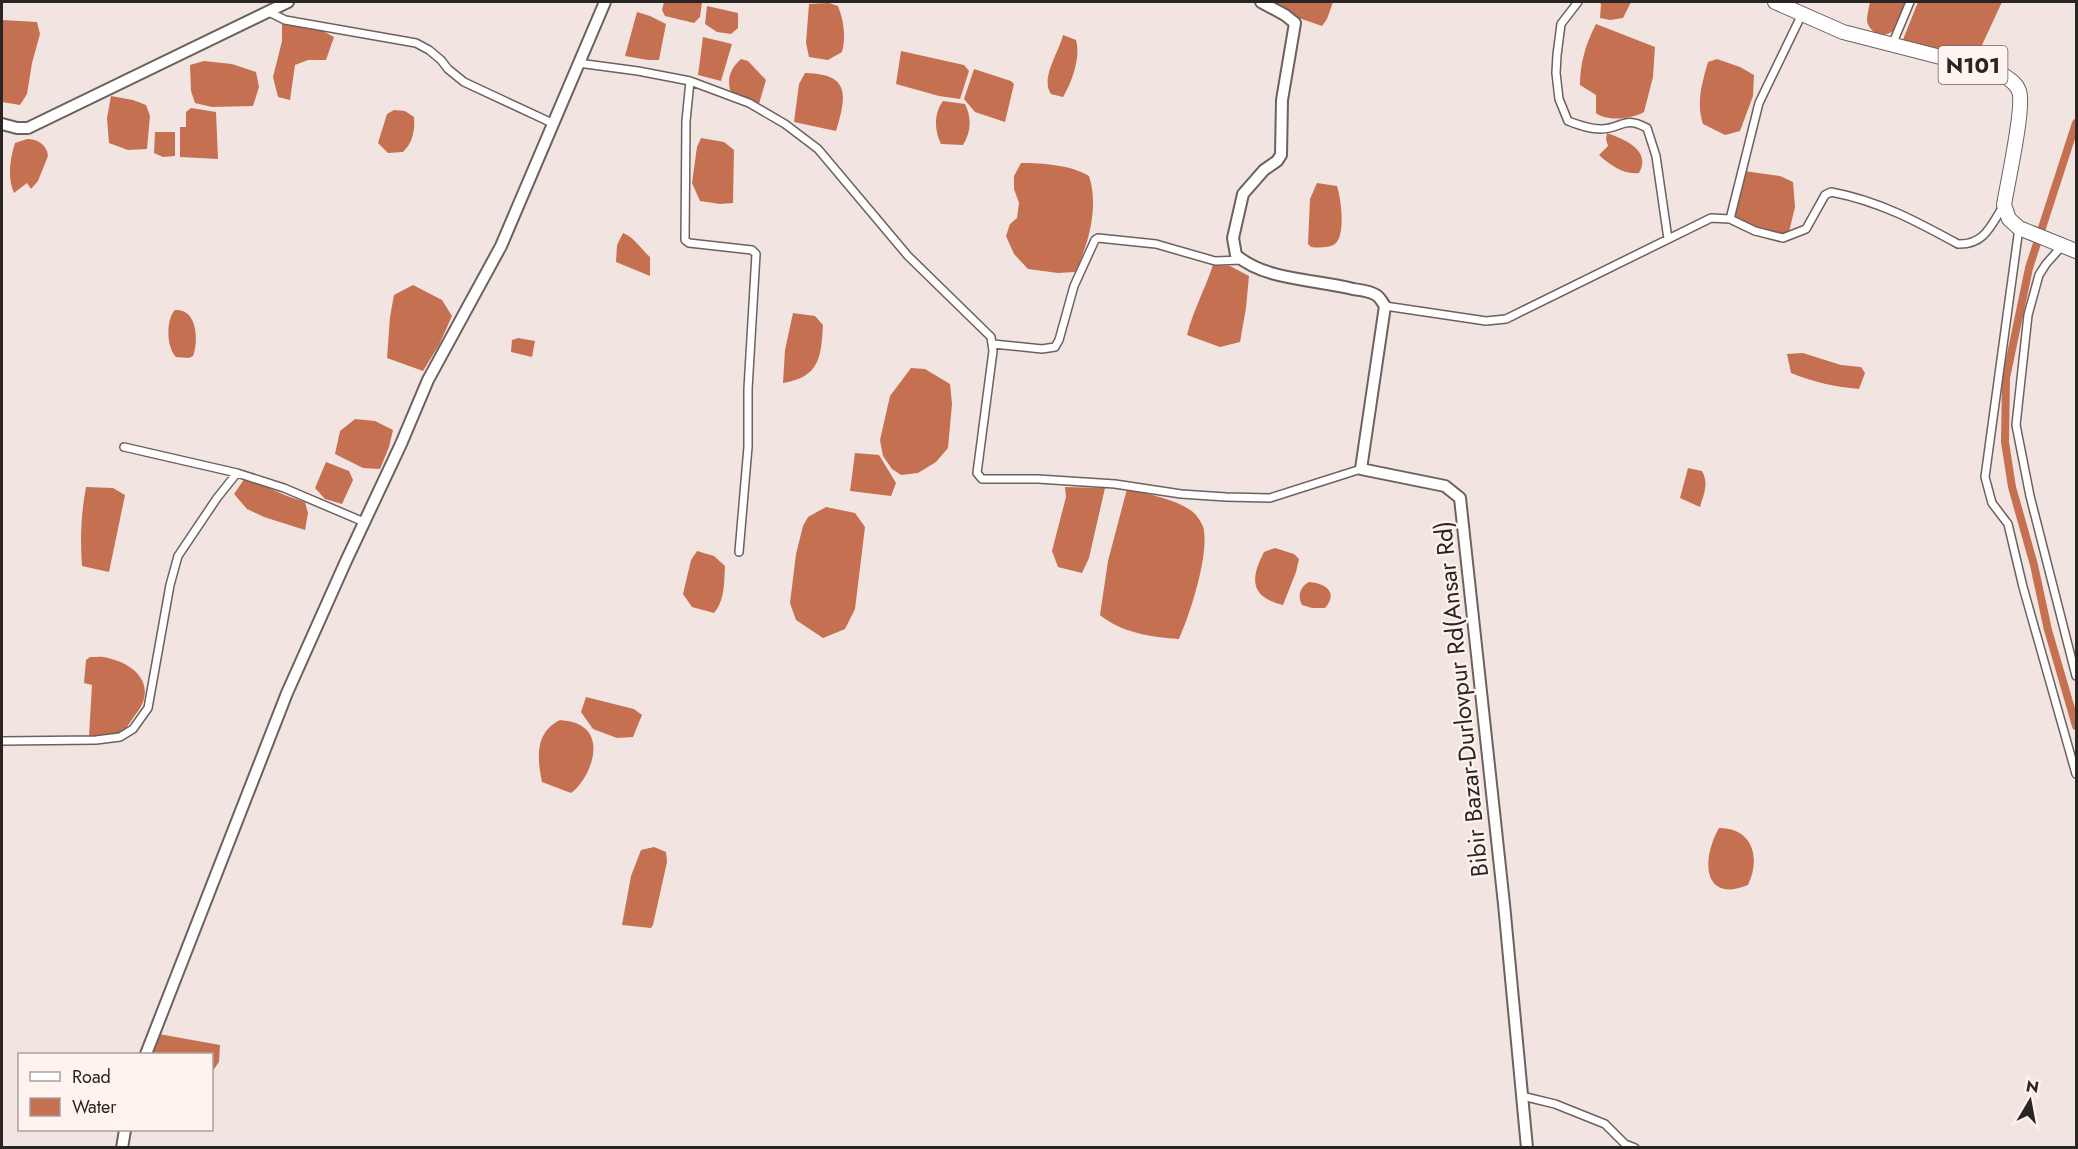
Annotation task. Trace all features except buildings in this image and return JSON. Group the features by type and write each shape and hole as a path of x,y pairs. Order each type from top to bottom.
{"highway":[{"name":"N101","path":"1775,2 1843,32 1999,72 2013,82 2020,92 2021,109 2004,205"},
{"path":"2004,205 2009,219 2023,229 2076,251"}],"street":[{"path":"146,1053 287,693 428,380 501,246 605,2"},
{"path":"1261,2 1286,15 1294,23 1282,100 1281,155 1243,194 1233,238 1236,255 1274,274 1376,294 1385,306 1486,321 1506,318 1712,218 1730,219 1755,231 1783,238 1806,229 1825,195 1831,192 1860,198 1906,215 1958,244 1968,244 1984,236 2004,205"},
{"path":"1578,2 1561,24 1556,73 1559,99 1568,121 1585,127 1603,129 1628,121 1647,128 1656,156 1668,239"},
{"path":"1892,45 1910,2"},
{"path":"2,124 28,128 269,12 283,3"},
{"path":"269,12 285,20 416,43 429,50 464,82 552,123"},
{"path":"1730,219 1759,103 1802,13"},
{"path":"578,63 690,81 749,103 785,124 818,149 908,256 991,337 993,344 977,473 982,479 1038,479 1104,483 1181,494 1270,498 1361,470 1385,306"},
{"path":"690,81 686,121 685,240 689,243 752,250 756,254 748,389 748,447 739,552"},
{"path":"2023,229 1985,477 1992,503 2008,524 2023,587 2076,774"},
{"path":"993,344 1042,349 1055,347 1074,286 1098,238 1156,244 1215,261 1242,260"},
{"path":"2060,243 2039,275 2028,315 2016,425 2030,496 2076,676"},
{"path":"124,447 237,473 284,488 364,522"},
{"name":"Bibir Bazar-Durlovpur Rd(Ansar Rd)","path":"1361,470 1445,486 1460,498 1504,904 1527,1148"},
{"path":"2,741 96,740 120,737 133,729 148,708 170,585 178,556 217,498 237,473"},
{"path":"1522,1096 1555,1104 1605,1125 1625,1144 1635,1148"},
{"path":"122,1148 124,1131"}],"water":[{"path":"664,2 702,3 700,17 694,23 665,16 662,10"},
{"path":"1268,2 1333,2 1322,26 1299,18"},
{"path":"1599,2 1631,2 1623,18 1610,20 1600,18 1601,4"},
{"path":"1870,2 1906,2 1899,22 1892,32 1883,35 1871,30 1867,21"},
{"path":"1918,2 2002,2 1976,58 1902,42"},
{"path":"829,3 838,6 842,17 844,35 842,52 828,60 809,57 806,43 809,4"},
{"path":"707,6 738,13 738,28 731,34 717,32 705,24"},
{"path":"637,12 666,24 659,60 625,56"},
{"path":"2,20 37,22 40,34 27,94 20,105 2,102"},
{"path":"282,22 319,29 334,37 326,60 308,60 295,65 290,100 278,97 273,77 282,41"},
{"path":"1596,24 1655,47 1653,77 1644,112 1620,119 1601,116 1596,113 1596,95 1580,85 1584,53"},
{"path":"1063,35 1076,40 1077,54 1070,84 1063,97 1051,94 1048,81 1051,65"},
{"path":"703,37 732,44 721,81 698,75"},
{"path":"901,51 964,65 969,71 960,99 939,96 896,84"},
{"path":"741,59 748,61 766,80 759,104 739,97 730,90 731,73"},
{"path":"1717,59 1754,75 1753,96 1740,131 1725,135 1703,124 1700,108 1702,85 1708,62"},
{"path":"204,61 232,64 256,72 259,87 253,106 212,107 195,103 191,91 190,65"},
{"path":"974,69 1014,84 1005,122 975,112 964,99"},
{"path":"805,73 830,77 842,88 842,106 836,131 794,122 799,84"},
{"path":"111,96 146,105 150,116 147,149 128,150 109,143 107,118"},
{"path":"943,101 965,104 970,125 963,145 941,144 936,122"},
{"path":"191,108 216,112 218,159 180,157 180,127 186,127 186,112"},
{"path":"394,110 405,111 414,117 414,132 403,152 388,153 378,143 387,114"},
{"path":"155,132 175,132 175,156 163,157 154,153"},
{"path":"1607,133 1628,142 1639,152 1642,165 1639,173 1623,171 1599,155 1608,146"},
{"path":"701,138 724,142 734,150 733,203 700,201 692,183 697,147"},
{"path":"27,139 41,143 48,156 38,181 31,189 27,183 14,193 10,174 13,149 15,143"},
{"path":"1021,163 1065,167 1089,176 1093,212 1088,237 1075,272 1058,273 1028,269 1014,254 1006,236 1010,224 1017,218 1019,203 1014,189 1014,176"},
{"path":"1744,171 1780,176 1793,182 1795,207 1789,232 1768,233 1734,217"},
{"path":"1317,183 1337,186 1342,225 1341,233 1335,244 1311,247 1308,244 1310,199"},
{"path":"623,233 634,240 650,257 650,276 616,262 617,245"},
{"path":"1213,265 1230,266 1249,276 1240,342 1220,347 1187,335"},
{"path":"413,285 442,300 452,316 439,345 423,371 387,358 394,295"},
{"path":"175,310 188,314 195,326 195,349 193,356 189,358 176,357 170,347 169,326"},
{"path":"793,313 815,316 823,325 821,347 816,364 805,376 783,383 785,350"},
{"path":"518,338 535,341 532,357 511,352 512,340"},
{"path":"1803,353 1841,365 1861,367 1865,373 1859,389 1825,384 1791,373 1787,354"},
{"path":"911,368 925,369 950,384 952,404 948,448 936,462 918,473 901,475 892,469 883,456 880,440 890,396"},
{"path":"355,419 375,421 393,430 380,469 363,468 335,454 340,431"},
{"path":"855,453 879,455 896,483 891,496 850,491"},
{"path":"326,462 349,471 353,480 342,504 325,499 315,488"},
{"path":"1688,468 1702,471 1704,475 1705,489 1700,507 1680,498"},
{"path":"245,478 305,502 308,513 305,530 247,509 234,494"},
{"path":"86,487 113,488 125,495 109,572 82,566 81,526"},
{"path":"1065,487 1105,488 1089,558 1082,573 1058,567 1052,551 1066,497"},
{"path":"1127,489 1164,498 1183,506 1196,515 1203,527 1205,543 1201,571 1179,639 1127,630 1100,615 1108,561"},
{"path":"826,507 855,513 865,527 855,609 845,629 823,638 796,620 790,603 796,554 803,526 808,517"},
{"path":"1275,548 1294,554 1299,559 1283,605 1264,597 1256,586 1255,579 1264,552"},
{"path":"697,551 714,556 725,566 722,597 714,613 692,607 683,594 691,560"},
{"path":"1309,582 1320,584 1328,589 1331,597 1325,608 1302,605 1300,592"},
{"path":"90,657 104,657 119,661 141,678 145,695 142,704 128,726 121,732 89,736 92,685 84,683 86,660"},
{"path":"586,697 634,709 642,715 633,737 617,738 593,729 581,712"},
{"path":"560,720 581,725 593,742 592,761 588,771 571,793 542,782 540,773 539,755 542,739 546,731"},
{"path":"1719,828 1731,829 1740,833 1751,846 1754,865 1748,885 1733,889 1721,888 1714,883 1709,874 1710,852"},
{"path":"654,847 666,852 667,862 653,925 651,928 622,925 631,876 641,850"},
{"path":"159,1034 220,1045 219,1062 213,1071 213,1053 154,1053 156,1036"}],"waterway":[{"path":"2076,123 2029,268 2006,378 2005,442 2012,487 2034,565 2048,630 2076,726"}]}
